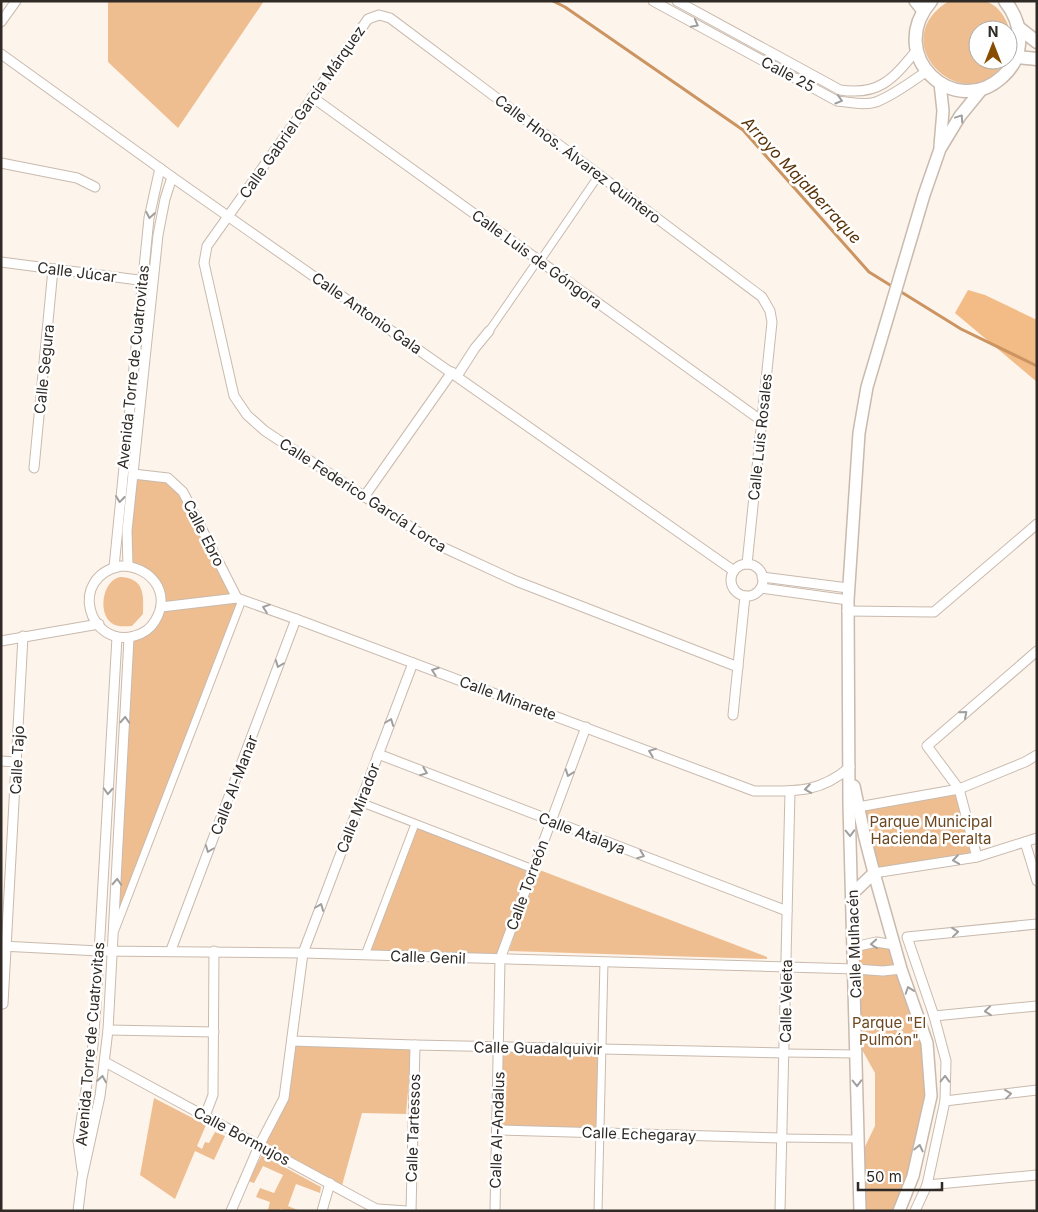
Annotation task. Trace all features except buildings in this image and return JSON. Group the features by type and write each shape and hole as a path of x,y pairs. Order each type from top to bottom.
{"main road":[{"path":"1005,1 1014,14 1019,28 1020,43 1018,52"},
{"path":"923,4 916,26 916,51 926,71 940,83 961,90 982,89 997,82 1010,70"},
{"path":"1019,28 1037,42"},
{"path":"1018,57 1037,59"}],"street":[{"path":"1,22 16,1"},
{"name":"Calle 25","path":"652,1 838,100 857,104 875,102 903,87 926,71"},
{"name":"Calle 25","path":"677,1 840,90 856,92 871,89 891,80 916,51"},
{"name":"Calle Gabriel García Márquez","path":"229,216 368,19 379,15"},
{"name":"Calle Hnos. Álvarez Quintero","path":"379,15 390,18 762,296 770,311"},
{"name":"Calle Antonio Gala","path":"1,54 160,168 734,570"},
{"path":"940,83 944,111 940,149"},
{"path":"899,1211 913,1176 931,1096 927,1043 900,965 874,873 850,767 848,588 859,433 867,387 924,195 940,149 960,116 982,89"},
{"name":"Calle Luis de Góngora","path":"312,97 762,421"},
{"path":"1,163 77,178 95,186"},
{"name":"Avenida Torre de Cuatrovitas","path":"114,567 141,280 149,218 160,168"},
{"path":"364,497 454,374 490,331 599,175"},
{"name":"Avenida Torre de Cuatrovitas","path":"128,566 127,531 158,235 165,198 172,176"},
{"name":"Calle Federico García Lorca","path":"229,216 207,246 204,263 234,396 247,415 264,432 438,545 516,581 738,667"},
{"name":"Calle Júcar","path":"1,262 153,282"},
{"name":"Calle Segura","path":"34,468 54,269"},
{"name":"Calle Luis Rosales","path":"747,564 772,322 770,311"},
{"name":"Calle Ebro","path":"133,474 168,478 183,492 239,599"},
{"path":"761,588 848,606 934,612 1037,524"},
{"path":"747,564 757,568 762,577 761,588 754,594 745,596 740,595 733,589 731,579 737,567 747,564"},
{"path":"128,566 146,572 153,579 159,589 161,607 158,616 146,631 129,638 117,637 106,633 91,616 89,606 89,596 97,578 104,571 114,567 128,566"},
{"path":"762,577 848,588"},
{"path":"733,715 745,596"},
{"path":"114,933 239,599"},
{"name":"Calle Minarete","path":"161,607 239,599 754,791 812,789 827,784 839,777 850,767"},
{"name":"Calle Al-Manar","path":"171,950 296,619"},
{"path":"1,641 99,624"},
{"name":"Calle Tajo","path":"3,1004 4,946 12,857 24,636"},
{"name":"Avenida Torre de Cuatrovitas","path":"82,1178 78,1141 93,1044 117,637"},
{"name":"Avenida Torre de Cuatrovitas","path":"82,1178 94,1125 105,1062 108,1030 114,950 129,638"},
{"path":"977,857 959,789 927,746 1037,651"},
{"name":"Calle Mirador","path":"231,1211 259,1146 284,1098 303,953 413,663"},
{"name":"Calle Torreón","path":"500,959 586,727"},
{"name":"Calle Atalaya","path":"378,754 787,911"},
{"path":"858,807 959,789 1037,755"},
{"path":"1,761 17,762"},
{"name":"Calle Mulhacén","path":"850,767 849,804 855,969 860,1211"},
{"name":"Calle Veleta","path":"780,1211 790,791"},
{"path":"360,802 533,869"},
{"path":"365,955 415,824"},
{"path":"852,894 874,873 977,857 1037,838"},
{"path":"1025,842 1037,882"},
{"path":"1,856 12,857"},
{"path":"915,1211 927,1185 945,1101 946,1061 934,1016 907,936 1037,924"},
{"path":"854,947 876,942 895,945"},
{"name":"Calle Genil","path":"4,946 99,951 171,950 303,953 883,971 913,958"},
{"path":"205,1116 213,1095 214,951"},
{"name":"Calle Al-Andalus","path":"495,1211 500,1047 500,959"},
{"path":"598,1211 604,962"},
{"path":"934,1016 1037,1006"},
{"path":"108,1030 214,1032"},
{"name":"Calle Guadalquivir","path":"292,1041 415,1046 785,1053"},
{"name":"Calle Tartessos","path":"409,1211 415,1046"},
{"path":"785,1053 857,1054"},
{"name":"Calle Bormujos","path":"105,1062 379,1210"},
{"path":"945,1101 1037,1090"},
{"name":"Calle Echegaray","path":"497,1130 782,1138"},
{"path":"782,1138 859,1139"},
{"path":"927,1185 1037,1175"},
{"path":"78,1211 82,1178"},
{"path":"322,1211 330,1183"},
{"path":"379,1210 409,1211"}],"green space":[{"path":"108,1 264,1 178,128 108,62"},
{"path":"949,1 984,1 995,6 1006,20 968,20 968,70 997,70 990,78 972,84 954,81 938,71 927,55 923,37 930,19"},
{"path":"133,474 168,478 183,492 242,600 114,933 129,638 138,635 158,616 157,585 128,566"},
{"path":"120,577 134,580 141,588 143,614 132,626 115,625 109,621 104,608 105,592 114,580"},
{"name":"Parque Municipal Hacienda Peralta","path":"959,789 977,857 874,873 858,807"},
{"path":"415,824 533,869 500,959 365,955"},
{"path":"537,869 767,957 767,959 509,951"},
{"name":"Parque \"El Pulmón\"","path":"895,945 927,1043 931,1096 899,1211 860,1211 859,1159 875,1126 875,1073 856,1039 854,947"},
{"path":"292,1041 412,1047 406,1114 362,1113 341,1189 259,1146 284,1098"},
{"path":"500,1047 602,1049 599,1133 497,1130"},
{"path":"154,1098 206,1125 197,1146 202,1149 205,1142 209,1143 215,1132 225,1136 214,1160 195,1151 175,1199 140,1175"},
{"path":"262,1155 321,1187 320,1193 296,1184 288,1206 300,1211 268,1210 270,1202 256,1197 260,1188 274,1193 283,1175 263,1166 254,1183 248,1181"}],"shaded area":[{"path":"968,290 985,295 1037,320 1037,382 955,313"}],"waterway":[{"name":"Arroyo Majalberraque","path":"553,1 565,7 743,130 869,272 961,329 1037,366"}]}
